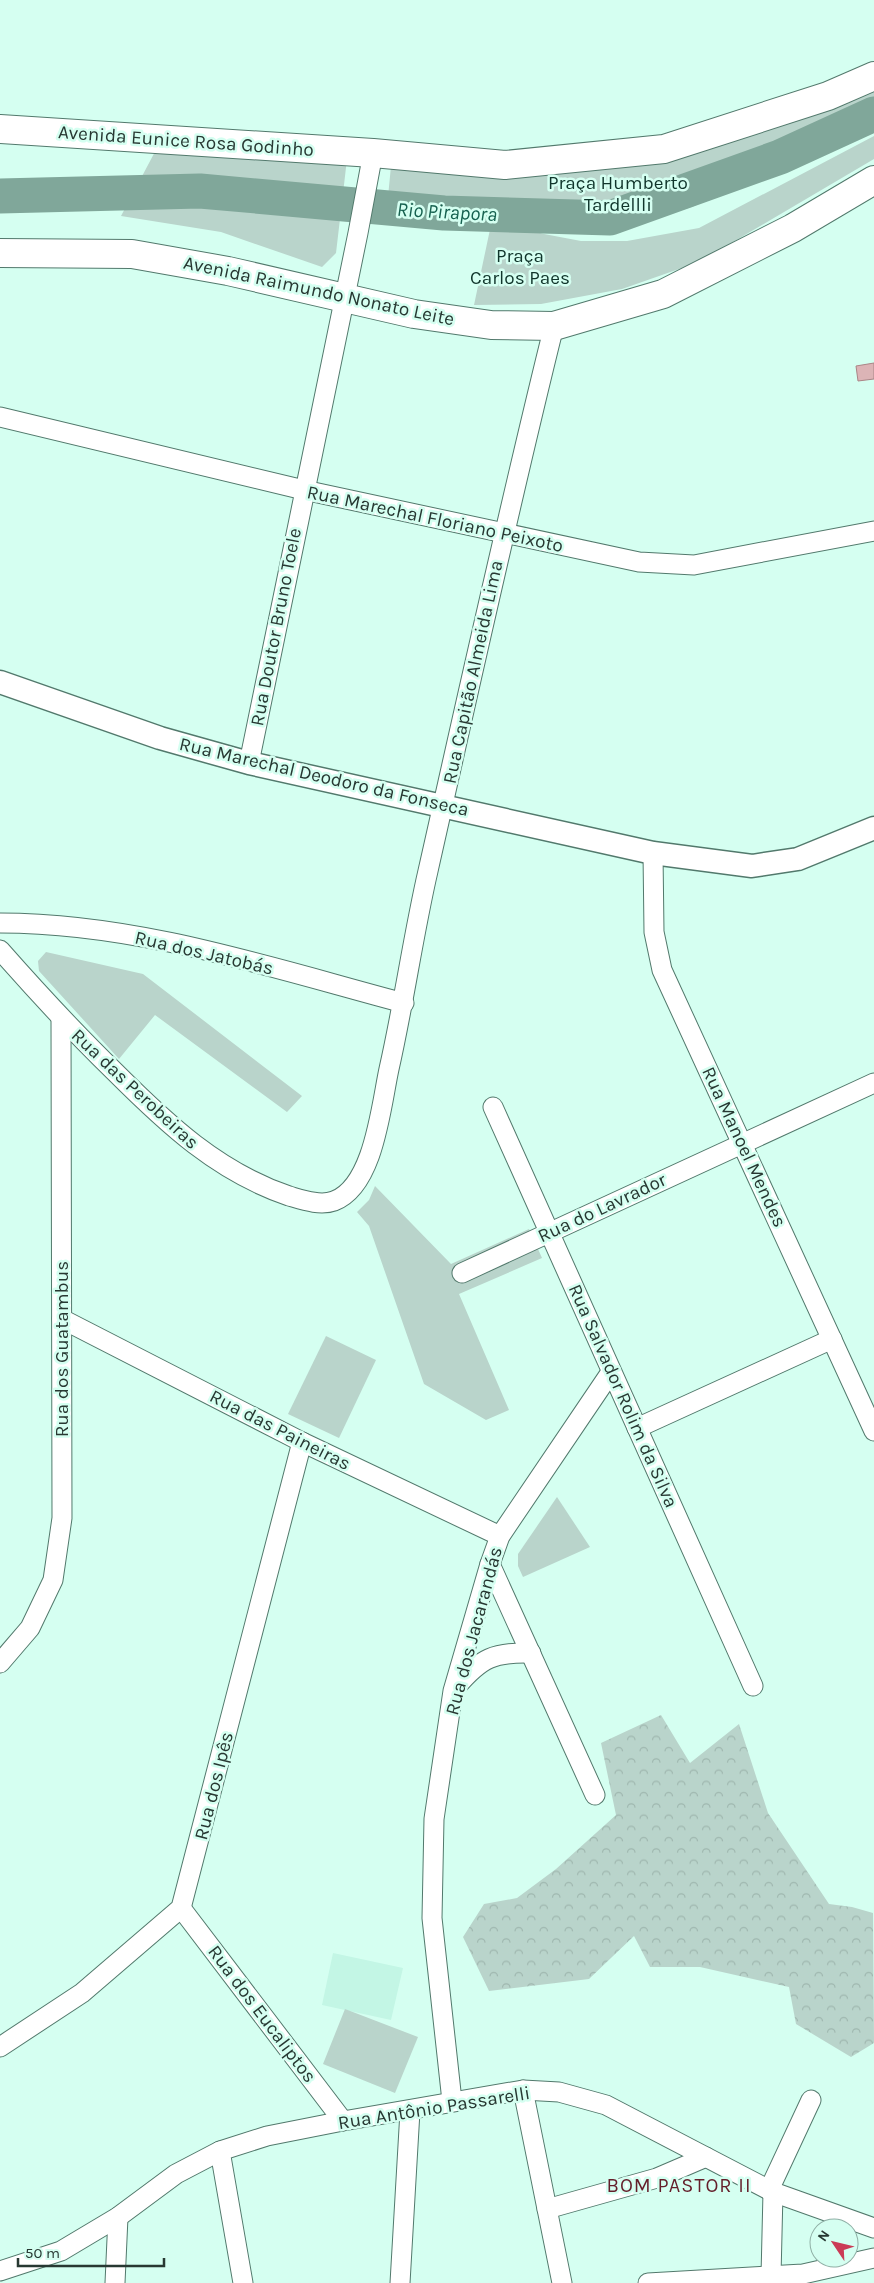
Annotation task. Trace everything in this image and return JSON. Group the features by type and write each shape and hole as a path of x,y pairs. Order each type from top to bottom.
{"main road":[{"name":"Avenida Eunice Rosa Godinho","path":"0,129 371,161 505,165 664,149 828,96 874,76"},
{"name":"Avenida Raimundo Nonato Leite","path":"0,253 132,254 228,271 414,314 491,325 554,326 664,294 793,228 874,180"}],"street":[{"name":"Rua Doutor Bruno Toele","path":"249,763 345,299 371,161"},
{"name":"Rua Capitão Almeida Lima","path":"350,1192 365,1168 374,1137 404,1003 428,872 444,807 502,534 554,326"},
{"name":"Rua Marechal Floriano Peixoto","path":"0,417 304,490 639,562 694,565 874,531"},
{"name":"Rua Marechal Deodoro da Fonseca","path":"0,682 160,738 249,763 653,853 752,866 798,859 874,828"},
{"name":"Rua Manoel Mendes","path":"653,853 654,932 662,970 874,1431"},
{"name":"Rua dos Jatobás","path":"0,923 31,923 89,929 183,945 404,1003"},
{"name":"Rua das Perobeiras","path":"0,950 61,1019 155,1112 195,1147 262,1187 308,1202 332,1202 350,1192"},
{"name":"Rua dos Guatambus","path":"0,1663 30,1628 53,1580 62,1518 61,1019"},
{"name":"Rua do Lavrador","path":"462,1273 874,1083"},
{"name":"Rua Salvador Rolim da Silva","path":"493,1107 753,1686"},
{"name":"Rua das Paineiras","path":"62,1319 302,1442 500,1536"},
{"path":"637,1428 832,1340"},
{"name":"Rua dos Jacarandás","path":"452,2101 432,1918 434,1819 453,1691 500,1536 611,1372"},
{"name":"Rua dos Ipês","path":"182,1908 302,1442"},
{"path":"490,1564 595,1795"},
{"path":"453,1691 470,1671 485,1658 506,1653 531,1653"},
{"path":"0,2047 82,1992 182,1908"},
{"name":"Rua dos Eucaliptos","path":"182,1908 343,2121"},
{"path":"523,2090 562,2283"},
{"name":"Rua Antônio Passarelli","path":"0,2271 61,2251 118,2217 176,2174 220,2151 267,2136 343,2121 410,2111 452,2101 523,2090 559,2092 606,2105 771,2191 874,2228"},
{"path":"771,2276 771,2191 810,2100"},
{"path":"400,2283 410,2111"},
{"path":"220,2151 243,2283"},
{"path":"547,2209 657,2178 706,2157"},
{"path":"115,2283 118,2217"},
{"path":"649,2283 771,2276 804,2279 874,2258"}],"shaded area":[{"path":"333,1953 403,1968 391,2020 322,2005"}],"green space":[{"name":"Praça Humberto Tardellli","path":"874,85 874,121 861,131 692,207 623,228 576,231 472,206 388,197 391,166 517,173"},
{"name":"Praça Carlos Paes","path":"874,136 874,159 699,262 622,289 541,304 474,305 492,220 544,234 581,241 627,241 699,228"},
{"path":"158,146 347,159 336,253 322,267 221,232 121,216"},
{"path":"46,952 143,974 302,1096 287,1112 155,1015 119,1059 39,971 38,961"},
{"path":"375,1186 451,1264 529,1229 542,1258 459,1294 509,1410 486,1420 424,1384 369,1226 357,1212 369,1200"},
{"path":"326,1336 376,1360 339,1438 288,1414"},
{"path":"557,1497 590,1547 523,1577 518,1566 518,1554"},
{"path":"661,1715 690,1763 739,1724 768,1813 829,1904 852,1907 873,1913 874,2043 851,2057 796,2024 789,1987 700,1967 650,1967 634,1936 589,1979 489,1991 463,1937 484,1904 517,1898 556,1869 616,1815 601,1743"},
{"path":"345,2009 418,2037 395,2093 323,2064"}],"building":[{"path":"874,363 874,379 858,381 856,366"}],"waterway":[{"name":"Rio Pirapora","path":"0,196 200,191 444,213 610,218 780,157 874,114"}],"district":[{"name":"BOM PASTOR II","path":"679,2185"}]}
